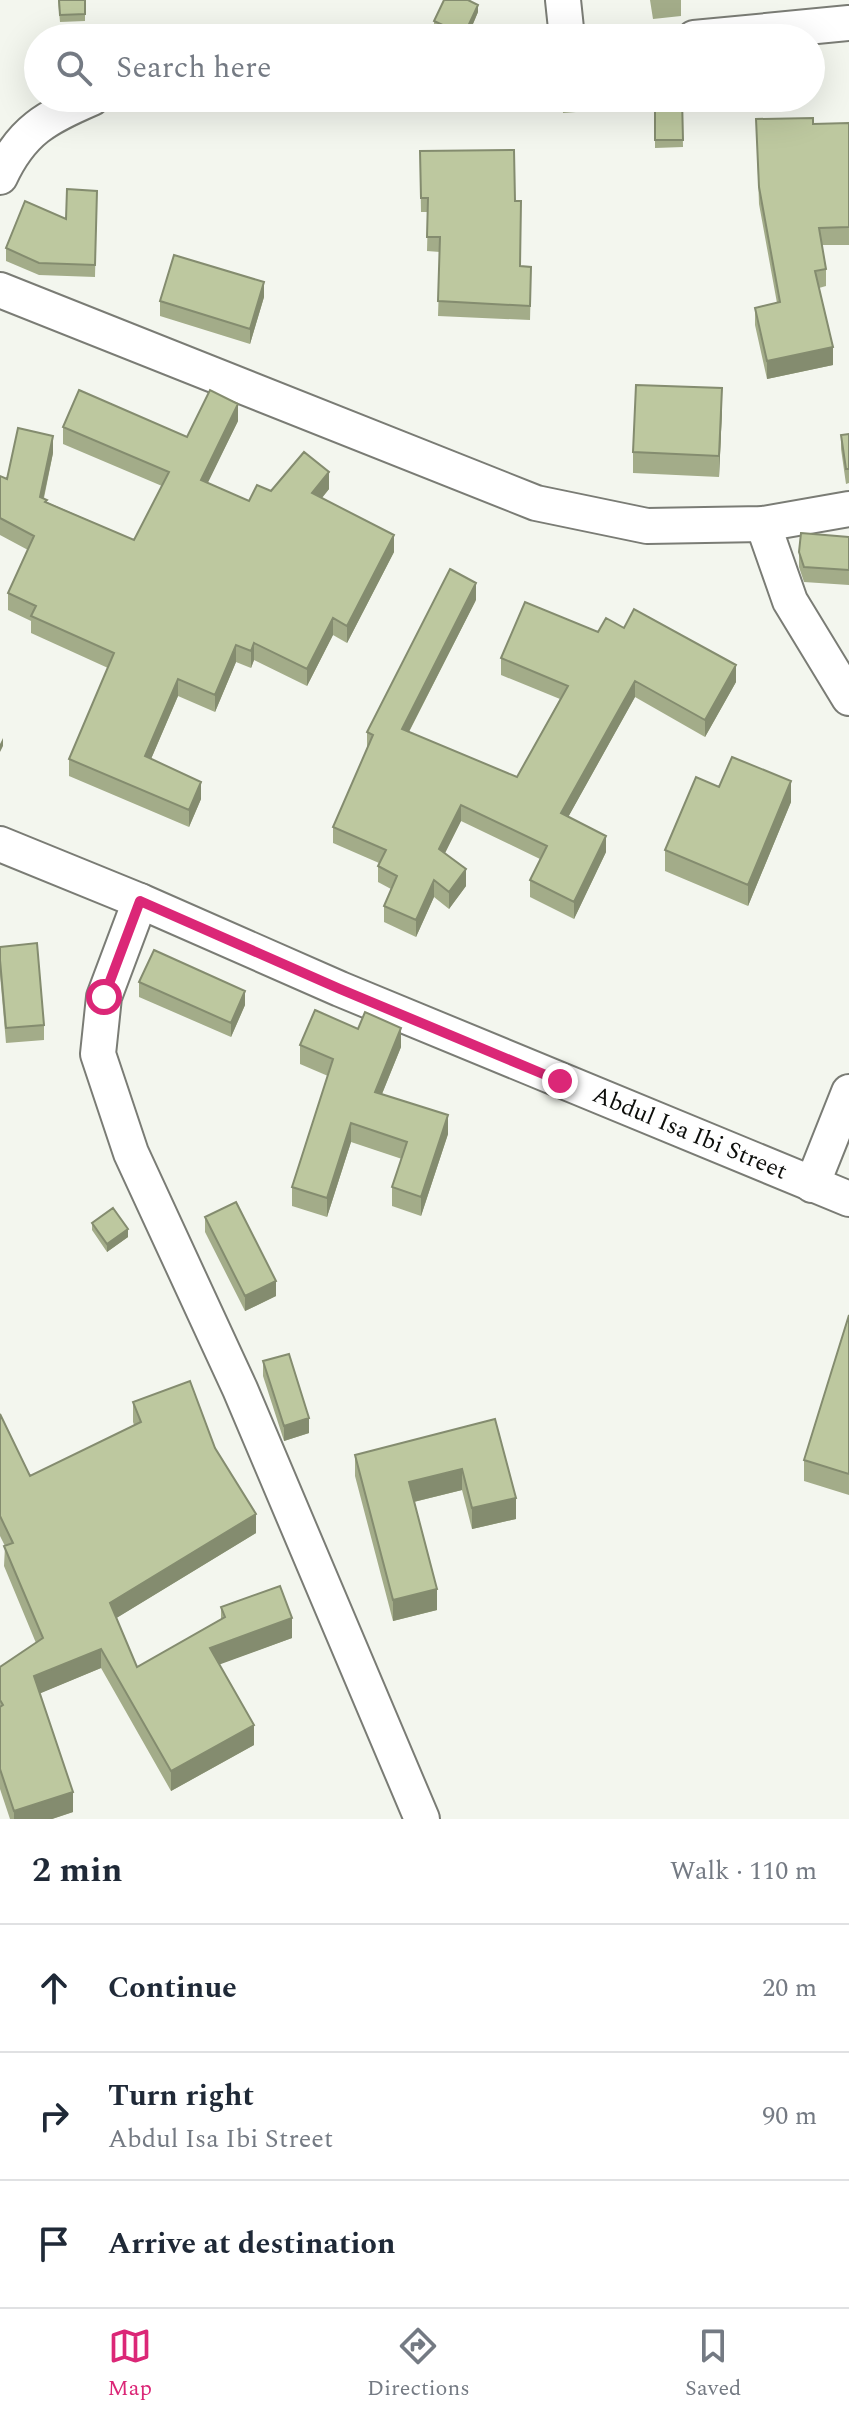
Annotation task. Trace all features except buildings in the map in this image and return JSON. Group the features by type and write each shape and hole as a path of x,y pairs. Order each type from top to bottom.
{"street":[{"path":"563,0 566,24"},
{"path":"825,25 849,23"},
{"path":"0,177 13,149 48,117 60,112"},
{"path":"0,290 536,503 647,526 763,524 849,509"},
{"path":"763,524 790,601 849,698"},
{"name":"Abdul Isa Ibi Street","path":"0,844 140,901 354,995 849,1199"},
{"path":"140,901 104,997 98,1054 131,1153 240,1389 422,1819"},
{"path":"812,1185 849,1092"}],"route":[{"path":"104,997 140,901 560,1081"}]}
